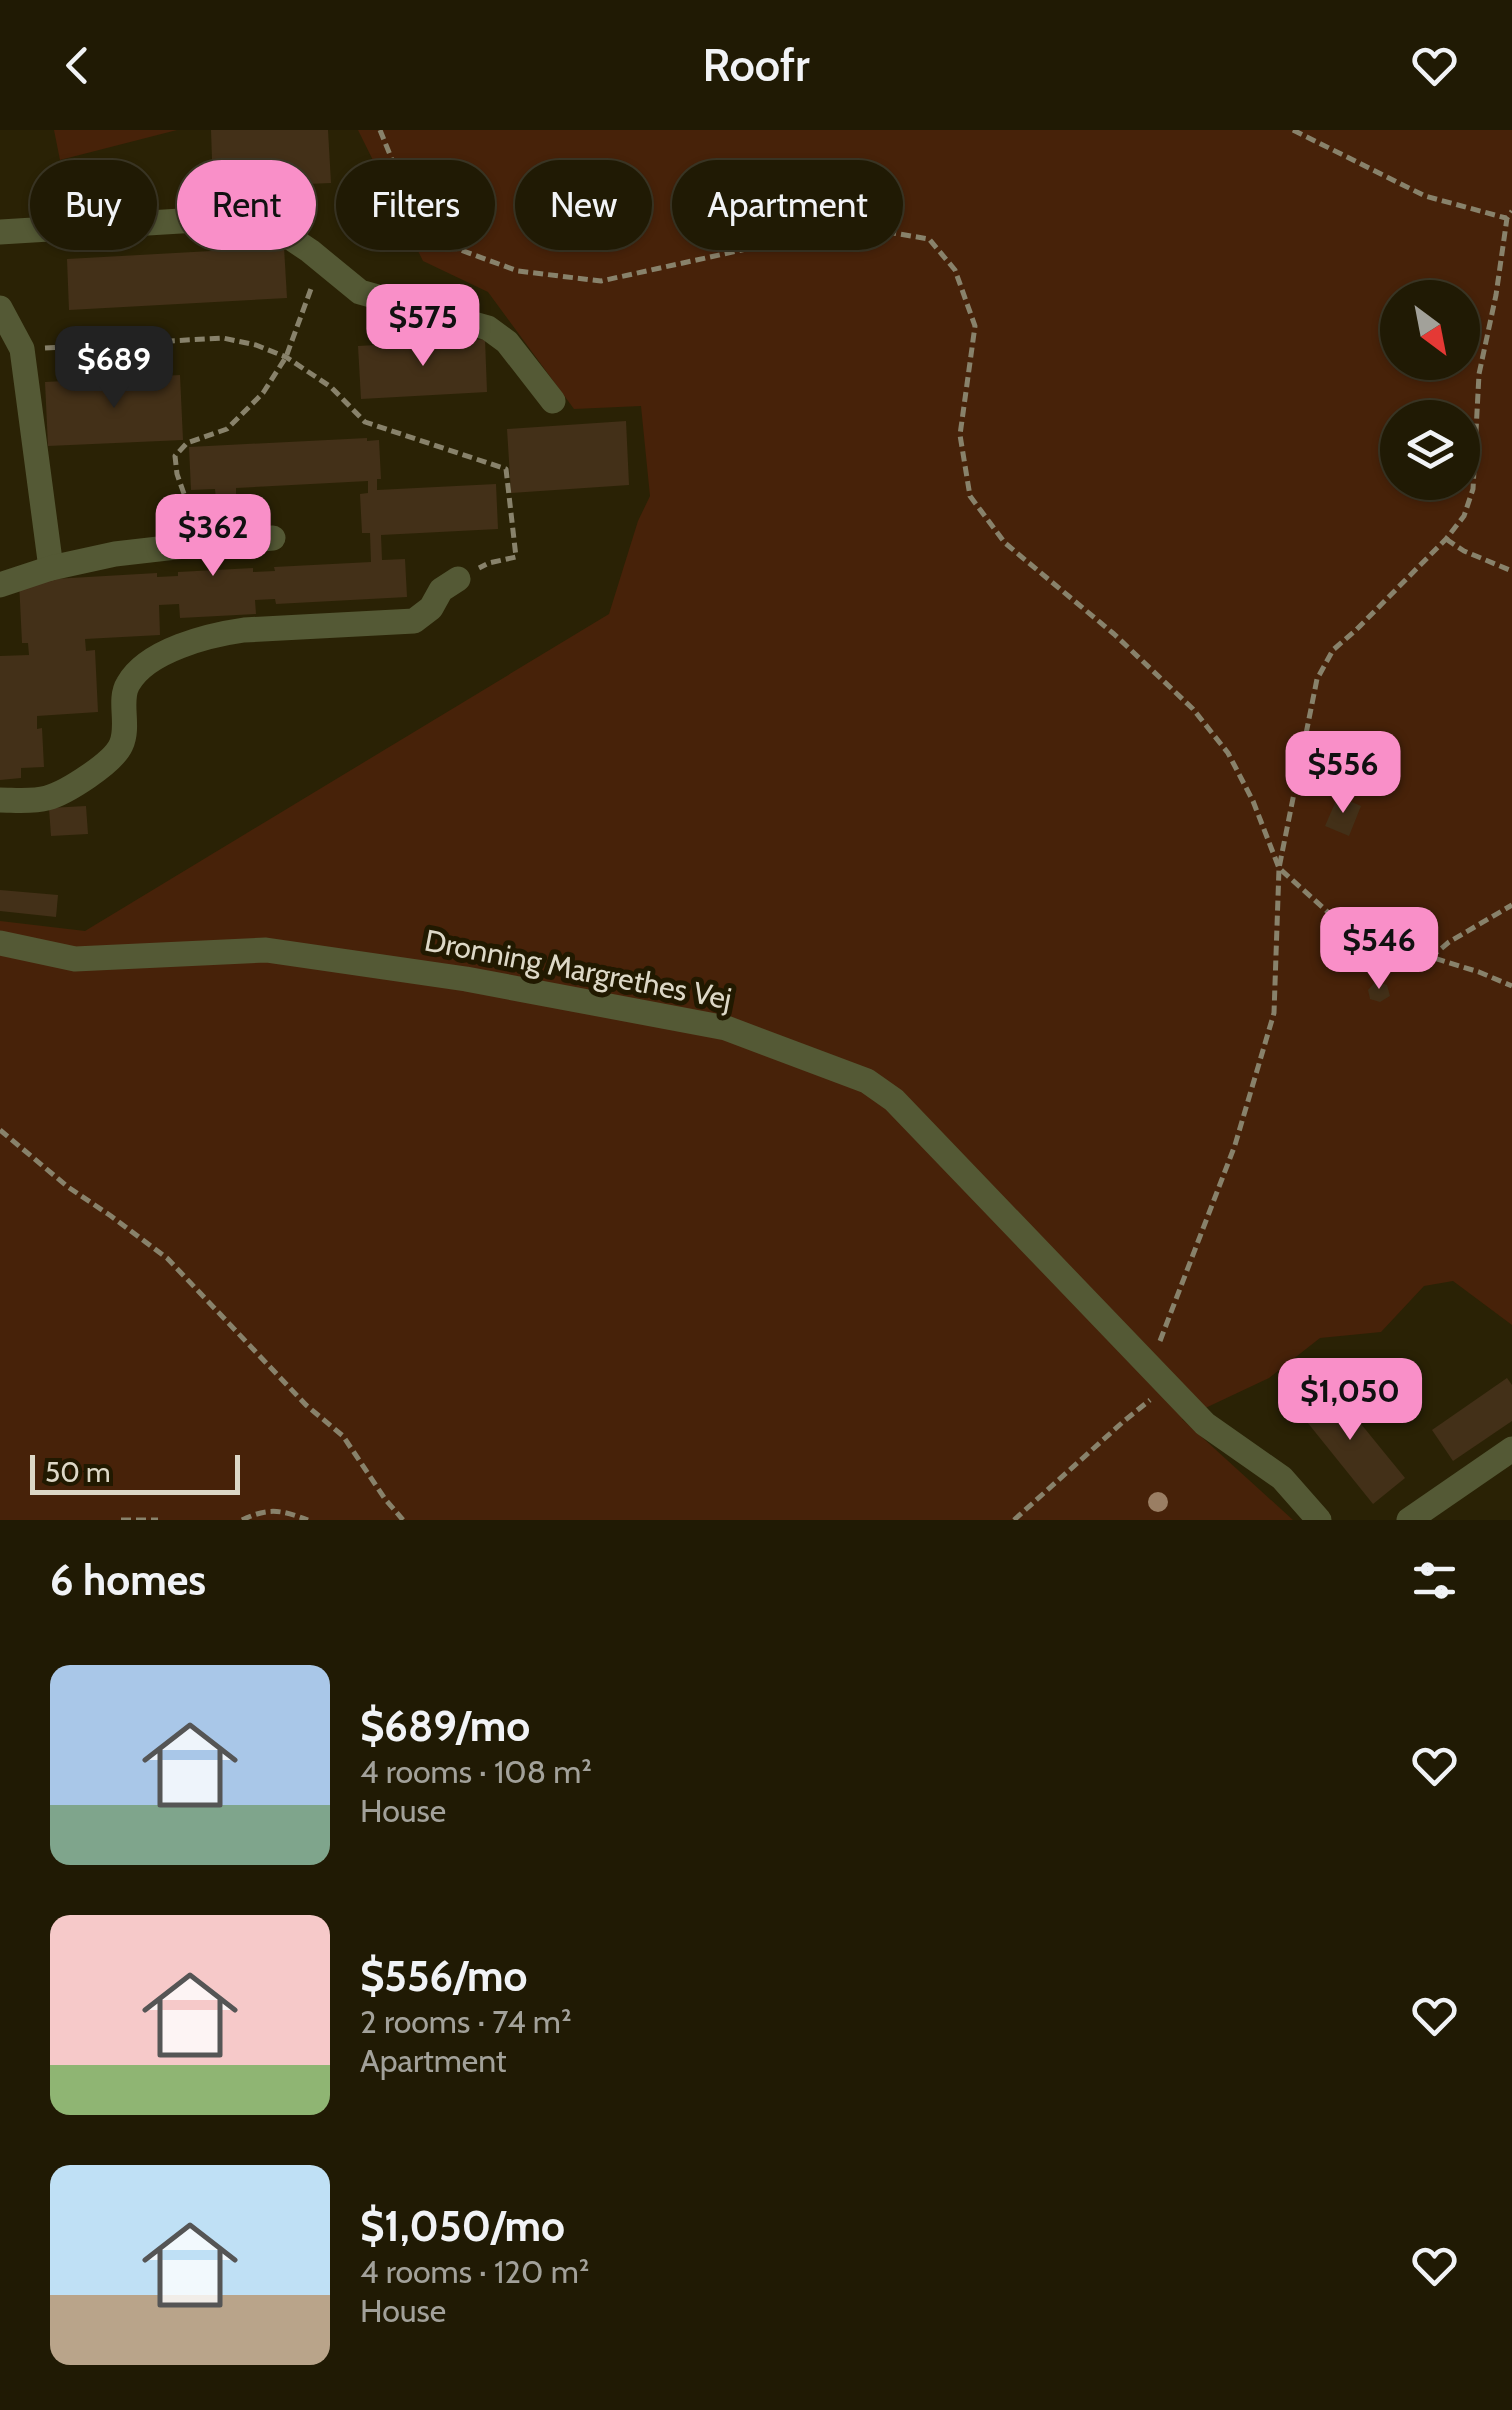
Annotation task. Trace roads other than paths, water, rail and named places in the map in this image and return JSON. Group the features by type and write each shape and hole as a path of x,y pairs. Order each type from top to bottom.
{"lane":[{"path":"0,232 230,218 276,228 360,292 488,328 507,342 553,401"},
{"path":"0,308 22,349 51,568"},
{"path":"0,585 51,568 115,554 274,538"},
{"path":"0,800 47,798 100,768 121,745 126,714 124,688 136,671 190,642 244,630 414,620 431,608 441,590 458,578"},
{"name":"Dronning Margrethes Vej","path":"0,943 75,959 266,950 466,979 726,1028 867,1081 894,1100 1205,1424 1282,1478 1319,1520"},
{"path":"1409,1520 1512,1449"}]}
